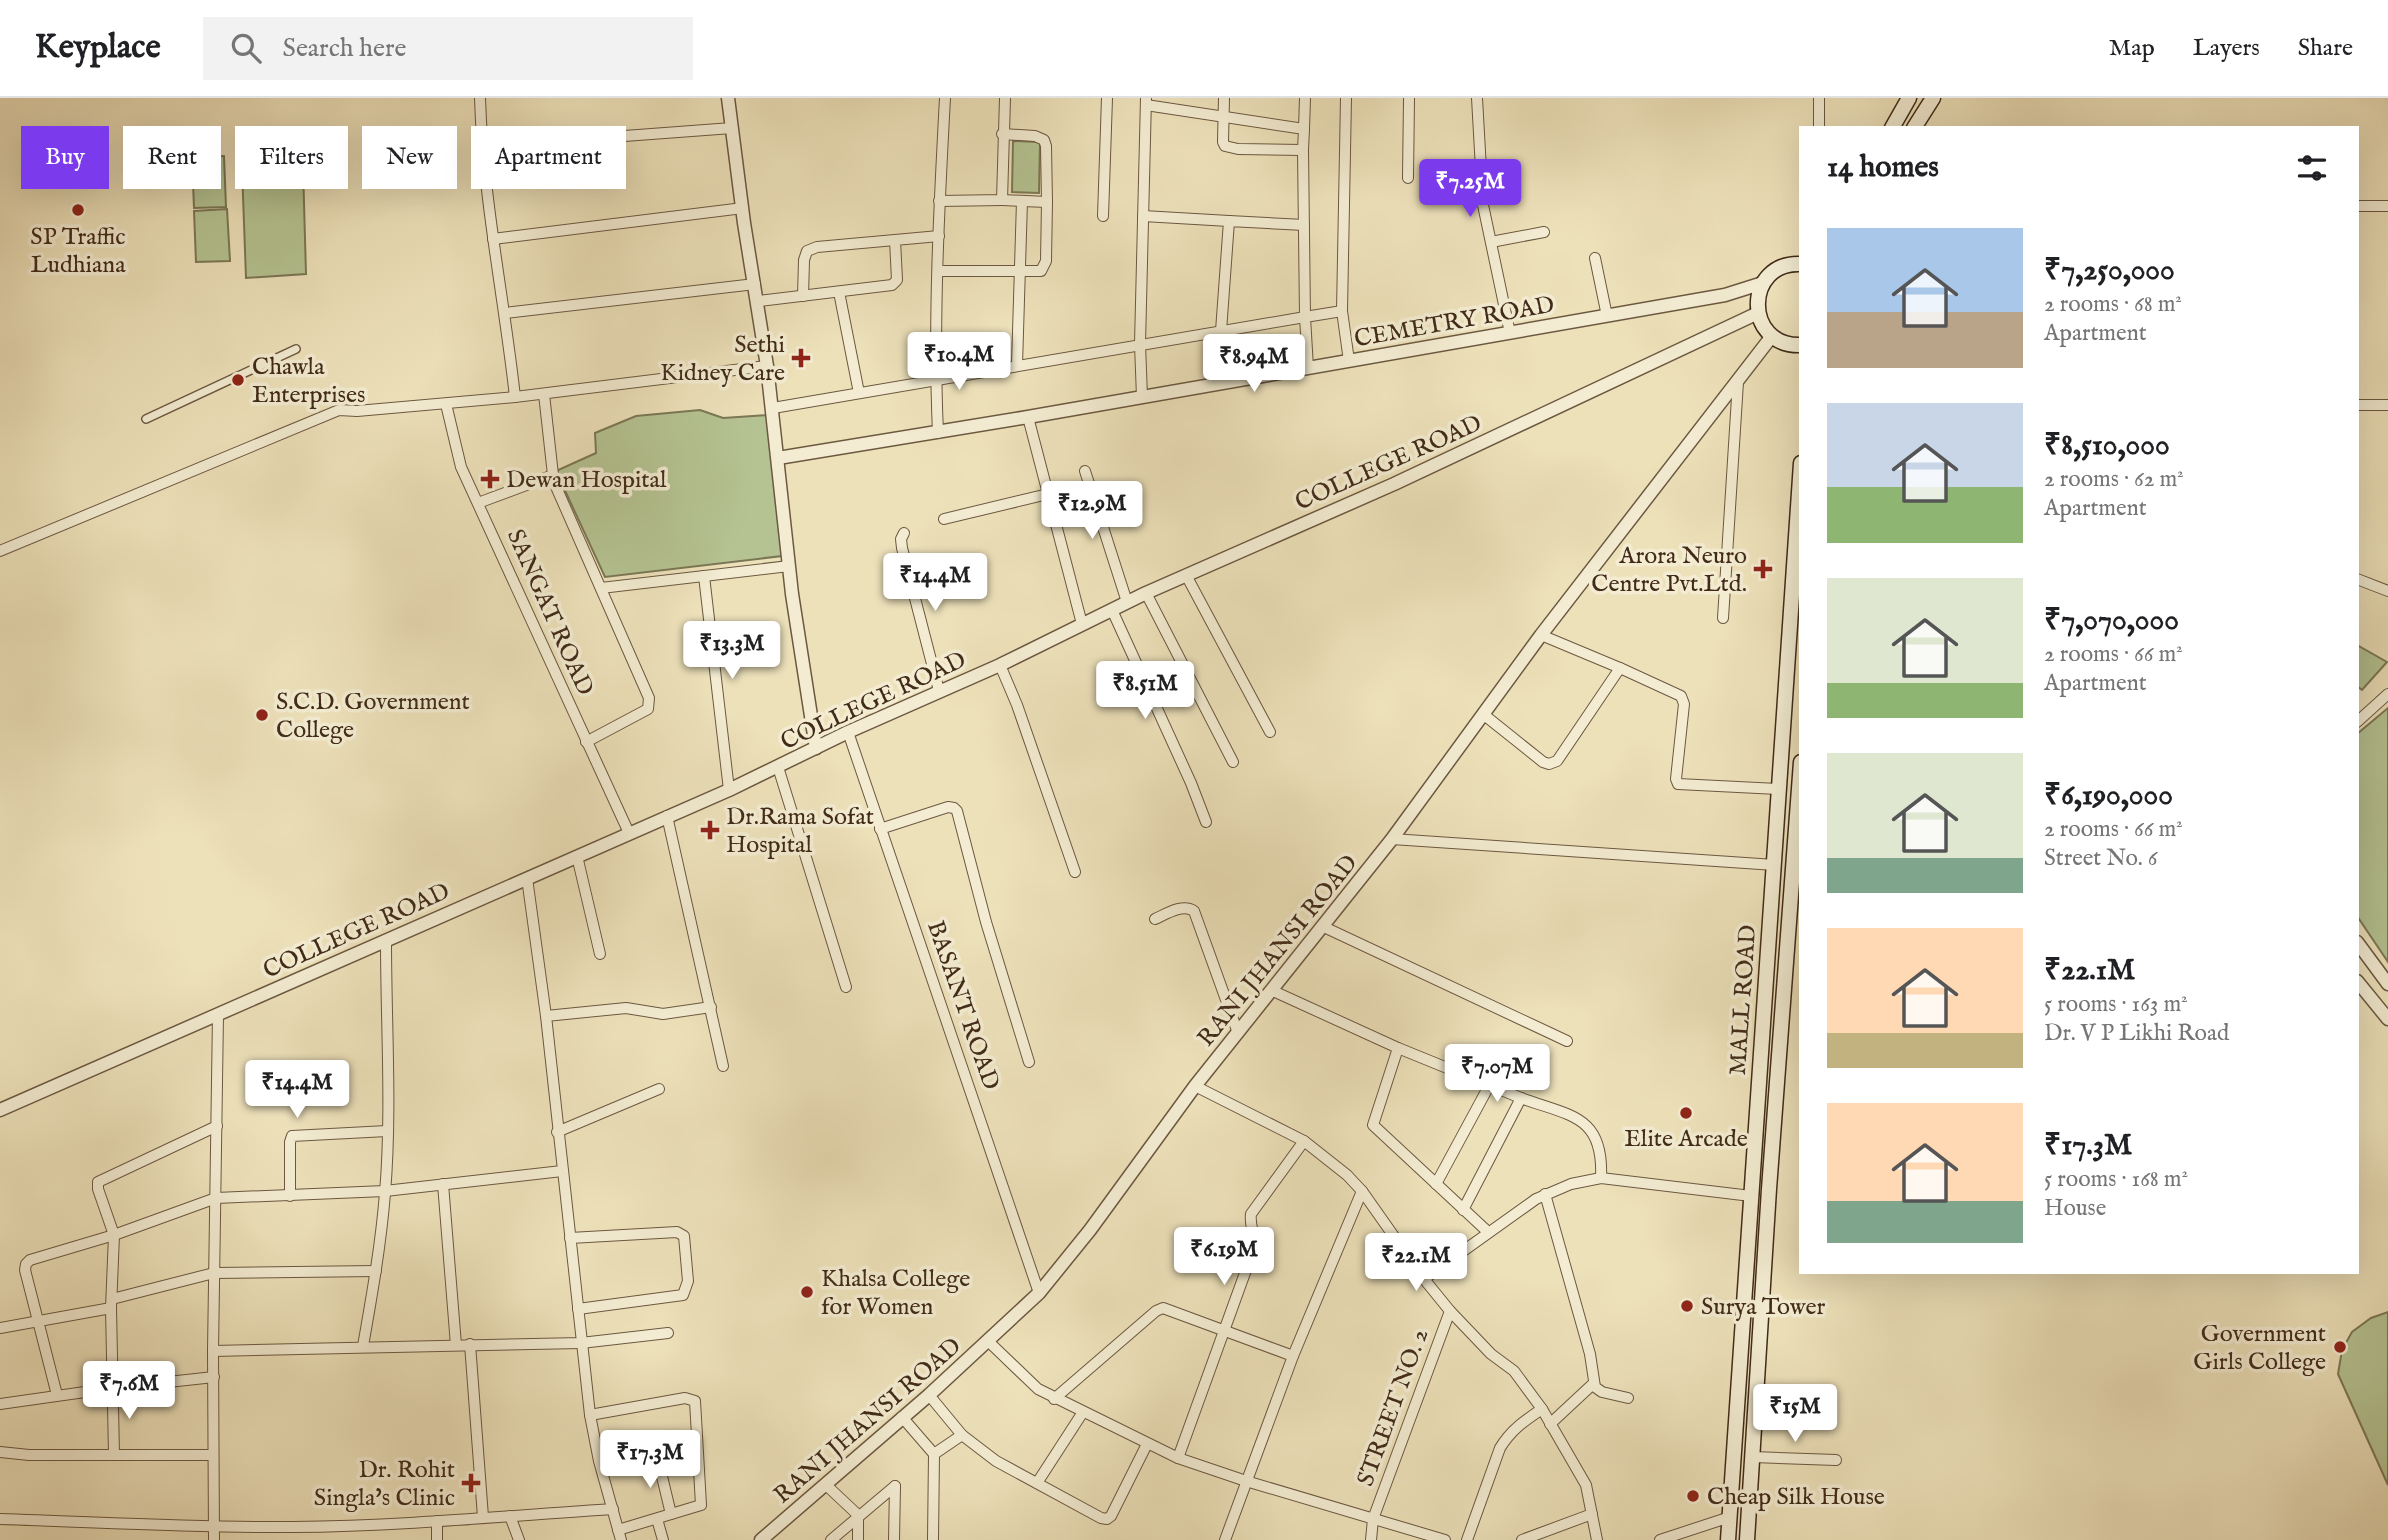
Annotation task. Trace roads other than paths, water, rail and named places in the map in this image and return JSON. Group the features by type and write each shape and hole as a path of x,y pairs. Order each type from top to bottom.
{"main road":[{"path":"1893,126 1909,98"},
{"path":"1915,126 1933,98"},
{"path":"1799,263 1784,266 1772,273 1763,283 1757,307 1763,326 1772,336 1799,347"},
{"name":"MALL ROAD","path":"1728,1540 1799,491"},
{"name":"MALL ROAD","path":"1747,1540 1769,1189 1799,813"}],"street":[{"path":"480,98 481,126"},
{"path":"728,98 768,366 789,566 816,748"},
{"path":"938,433 935,381 939,201 945,98"},
{"path":"1002,200 1005,98"},
{"path":"1103,216 1107,98"},
{"path":"1224,98 1225,146 1238,149 1303,150"},
{"path":"1305,98 1303,150 1308,368"},
{"path":"1346,98 1342,310 1349,361"},
{"path":"1409,98 1409,178"},
{"path":"1476,98 1483,205 1510,333"},
{"path":"1819,98 1819,126"},
{"path":"1142,397 1140,344 1146,101 1304,130"},
{"path":"626,136 732,128"},
{"path":"939,271 1035,272 1043,268 1046,252 1046,146 1044,140 1035,136 1003,134"},
{"path":"486,189 515,397"},
{"path":"939,201 1047,202"},
{"path":"1017,365 1022,201"},
{"path":"2359,206 2388,206"},
{"path":"493,239 743,208"},
{"path":"1143,216 1304,225"},
{"path":"1221,331 1228,221"},
{"path":"1491,242 1544,232"},
{"path":"803,296 804,260 807,251 817,247 939,236"},
{"path":"759,301 888,286 896,282 895,240"},
{"path":"1595,258 1607,316"},
{"name":"CEMETRY ROAD","path":"778,458 938,433 1607,316 1725,295 1763,283"},
{"path":"505,313 755,284"},
{"path":"839,292 859,393"},
{"path":"1725,295 1757,307"},
{"name":"COLLEGE ROAD","path":"0,1110 729,790 848,732 1000,665 1146,593 1394,484 1757,307"},
{"path":"773,408 1342,310"},
{"name":"RANI JHANSI ROAD","path":"761,1540 989,1342 1039,1293 1090,1230 1195,1086 1392,839 1541,635 1772,336"},
{"path":"146,419 296,349"},
{"path":"0,551 340,410 357,411 515,397 768,366"},
{"path":"1723,618 1738,382"},
{"path":"544,394 557,489 650,704 648,709 586,742"},
{"name":"SANGAT ROAD","path":"446,404 456,452 629,833"},
{"path":"2359,405 2388,405"},
{"path":"1028,417 1082,624"},
{"path":"1085,471 1127,602"},
{"path":"478,503 553,475"},
{"path":"944,519 1048,494"},
{"path":"904,533 902,548 939,691"},
{"path":"601,588 789,566"},
{"path":"1186,575 1252,703 1270,732"},
{"path":"704,576 729,790"},
{"path":"2359,580 2388,591"},
{"path":"1146,593 1233,762"},
{"path":"1112,610 1206,822"},
{"path":"1541,635 1681,696 1684,704 1676,779 1678,784 1778,789"},
{"path":"1000,665 1017,705 1076,872"},
{"path":"1483,714 1543,762 1553,764 1558,761 1620,668"},
{"path":"2359,720 2388,694"},
{"name":"BASANT ROAD","path":"848,732 1039,1293"},
{"path":"778,767 846,987"},
{"path":"880,828 948,807 957,811 989,935 1029,1062"},
{"path":"1777,812 1799,813"},
{"path":"667,816 723,1066"},
{"path":"1392,839 1775,865"},
{"path":"577,856 600,954"},
{"path":"527,878 546,1016 581,1343 590,1415 599,1461 620,1535 657,1519 701,1505 695,1401 685,1398 590,1415"},
{"path":"1154,919 1184,907 1190,907 1194,911 1238,1033"},
{"path":"1324,927 1567,1041"},
{"path":"363,1346 376,1270 385,1191 386,941"},
{"path":"2359,945 2388,984"},
{"path":"2359,983 2388,1019"},
{"path":"1271,990 1398,1048 1576,1118 1594,1132 1602,1158 1601,1178"},
{"path":"546,1016 626,1008 663,1014 711,1007"},
{"path":"214,1540 218,1014"},
{"path":"1398,1048 1373,1125 1488,1232"},
{"path":"1436,1184 1490,1084"},
{"path":"1195,1086 1304,1141 1347,1175 1362,1191 1450,1311 1491,1354 1514,1371 1542,1409 1584,1479 1597,1540"},
{"path":"557,1132 659,1089"},
{"path":"1463,1210 1521,1098"},
{"path":"114,1455 111,1303 114,1235 98,1189 100,1179 217,1126"},
{"path":"290,1196 292,1136 387,1131"},
{"path":"1178,1458 1254,1248 1251,1214 1304,1141"},
{"path":"57,1395 26,1264 30,1260 114,1235 216,1198 385,1191 562,1171"},
{"path":"1424,1279 1545,1194 1571,1184 1601,1178 1751,1196"},
{"path":"443,1184 456,1345"},
{"path":"1225,1540 1293,1356 1362,1191"},
{"path":"1545,1194 1590,1353 1594,1383 1597,1390 1628,1398"},
{"path":"570,1238 677,1232 684,1236 688,1281 683,1295 578,1309"},
{"path":"0,1328 111,1303 214,1273 376,1270"},
{"path":"1054,1399 1159,1309 1167,1308 1293,1356"},
{"name":"STREET NO. 2","path":"1371,1540 1373,1519 1450,1311"},
{"path":"214,1351 581,1343 668,1333"},
{"path":"989,1342 1027,1381 1054,1399 1178,1458 1445,1540"},
{"path":"470,1344 483,1517"},
{"path":"0,1404 214,1377"},
{"path":"1550,1424 1594,1383"},
{"path":"929,1395 962,1435 996,1461 1101,1518 1107,1519 1111,1516 1147,1444"},
{"path":"1467,1540 1500,1448 1516,1426 1542,1409"},
{"path":"1037,1483 1083,1412"},
{"path":"902,1417 934,1454 933,1540"},
{"path":"934,1454 962,1435"},
{"path":"0,1452 29,1455 214,1454"},
{"path":"1753,1457 1836,1460"},
{"path":"658,1460 671,1514"},
{"path":"825,1484 859,1515 858,1540"},
{"path":"831,1540 895,1486 894,1540"},
{"path":"0,1519 215,1527 296,1527 613,1509"},
{"path":"1522,1540 1592,1514"},
{"path":"510,1516 519,1540"},
{"path":"1660,1540 1730,1517"},
{"path":"657,1519 663,1540"},
{"path":"437,1521 437,1540"},
{"path":"295,1540 296,1527"}],"place":[{"name":"SP Traffic Ludhiana","path":"78,210"},
{"name":"Sethi Kidney Care","path":"801,358"},
{"name":"Chawla Enterprises","path":"238,380"},
{"name":"Dewan Hospital","path":"490,479"},
{"name":"Arora Neuro Centre Pvt.Ltd.","path":"1763,569"},
{"name":"S.C.D. Government College","path":"262,715"},
{"name":"Dr.Rama Sofat Hospital","path":"710,830"},
{"name":"Elite Arcade","path":"1686,1113"},
{"name":"Khalsa College for Women","path":"807,1292"},
{"name":"Surya Tower","path":"1687,1306"},
{"name":"Government Girls College","path":"2340,1347"},
{"name":"Dr. Rohit Singla's Clinic","path":"471,1483"},
{"name":"Cheap Silk House","path":"1693,1496"}]}
